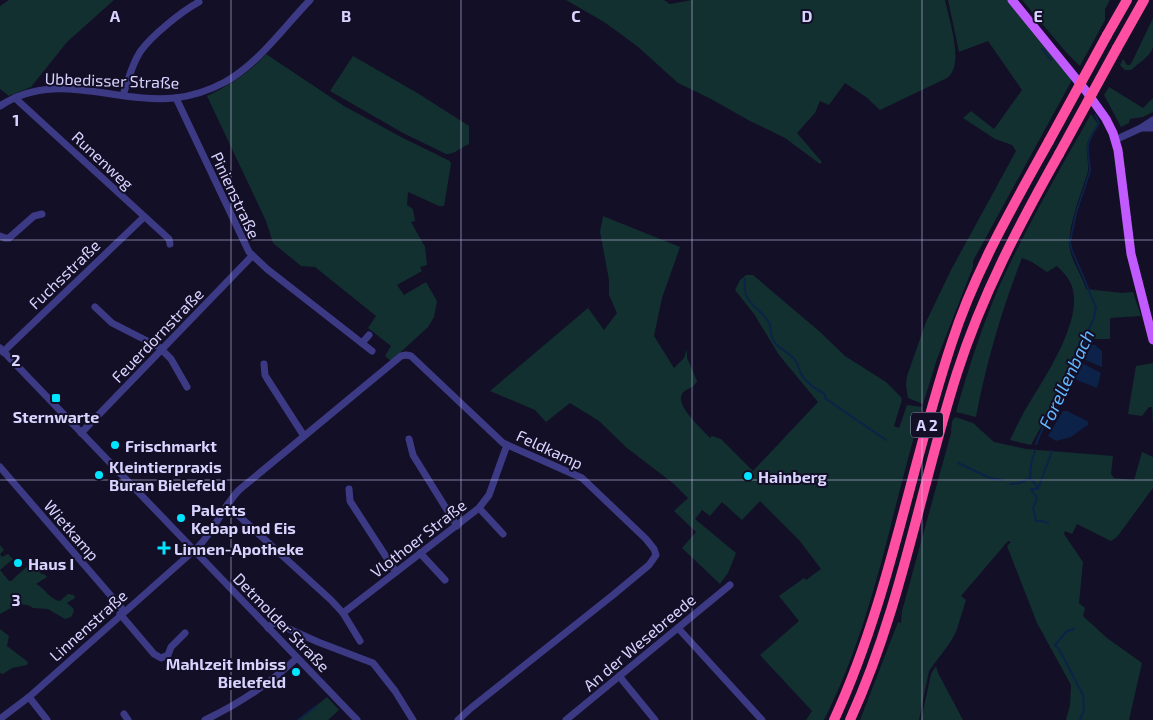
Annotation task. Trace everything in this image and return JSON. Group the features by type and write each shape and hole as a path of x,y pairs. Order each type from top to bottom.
{"highway":[{"name":"A 2","path":"834,720 859,662 883,588 934,397 952,340 969,297 988,254 1127,0"},
{"name":"A 2","path":"850,720 872,670 894,603 966,346 999,265 1144,0"}],"main road":[{"path":"1012,0 1092,98 1106,119 1115,140 1131,254 1153,340"}],"street":[{"name":"Ubbedisser Straße","path":"0,106 15,98 52,88 149,98 176,98 205,91 225,82 242,71 310,0"},
{"path":"123,95 142,49 187,9 199,2"},
{"name":"Runenweg","path":"15,98 169,239 170,244"},
{"name":"Pinienstraße","path":"176,98 238,232 252,256 372,351"},
{"path":"1115,140 1153,120"},
{"path":"1141,128 1153,128"},
{"path":"0,236 9,238 34,216 42,214"},
{"name":"Fuchsstraße","path":"2,350 144,216"},
{"name":"Feuerdornstraße","path":"81,432 252,256"},
{"path":"95,307 112,323 155,344 162,350 171,360 187,387"},
{"path":"362,343 369,335"},
{"name":"Detmolder Straße","path":"2,350 357,720"},
{"name":"Feldkamp","path":"194,550 207,536 239,490 401,356 406,354 411,356 507,445 582,478 646,538 656,555 649,565 470,708 458,720"},
{"path":"264,364 265,375 304,436"},
{"path":"409,439 413,455 457,526"},
{"name":"Vlothoer Straße","path":"342,613 479,508 486,500 492,488 507,445"},
{"name":"Wietkamp","path":"0,467 122,612 154,654 161,658 168,655 171,647 185,633"},
{"path":"349,489 350,501 396,572"},
{"path":"227,505 342,613 360,641"},
{"path":"479,508 503,534"},
{"name":"Linnenstraße","path":"0,719 29,697 122,612 194,550"},
{"path":"420,553 445,580"},
{"name":"An der Wesebreede","path":"566,720 730,585"},
{"path":"268,628 272,623 278,624 373,663 395,691 413,720"},
{"path":"678,628 762,720"},
{"path":"205,720 232,707 252,694 297,658"},
{"path":"619,676 656,720"},
{"path":"29,697 47,720"}],"green space":[{"path":"9,0 114,0 67,42 31,87 9,96 0,89 0,6"},
{"path":"566,0 664,0 670,4 692,0 945,0 954,41 955,63 952,72 947,78 880,110 866,97 845,83 829,105 820,101 815,113 797,133 822,162 820,164 785,138 678,83 637,46 604,22"},
{"path":"948,0 1008,0 1072,80 973,261 973,267 937,359 923,404 908,398 906,385 907,376 926,322 951,270 1016,151 1012,145 995,139 963,118 971,111 994,129 1022,90 988,41 959,52"},
{"path":"1022,0 1110,0 1105,9 1105,20 1080,66"},
{"path":"1153,18 1152,50 1147,57 1131,70 1125,70 1120,65 1123,59 1127,65 1130,65"},
{"path":"266,54 344,106 450,161 444,206 439,206 408,192 407,205 413,209 415,221 411,222 425,247 427,265 420,267 422,271 397,285 404,295 426,282 437,301 434,317 428,327 391,361 385,356 391,346 368,328 376,316 315,267 301,266 273,243 266,221 207,96 239,78"},
{"path":"353,56 419,94 469,126 469,144 455,152 446,154 403,133 330,91"},
{"path":"1109,87 1143,108 1153,98 1153,112 1143,117 1130,119 1129,123 1121,127 1104,95"},
{"path":"1091,114 1098,124 1091,134 1088,143 1088,171 1072,221 1069,241 1070,250 1086,289 1122,293 1133,292 1141,316 1110,318 1110,339 1084,339 1065,383 1031,445 1010,440 1060,350 1072,315 1074,299 1071,284 1057,266 1047,272 1022,258 995,336 976,417 956,412 975,350 998,289 1031,222"},
{"path":"603,216 680,247 662,298 654,336 674,368 684,358 687,349 687,358 697,381 694,386 682,394 682,405 691,418 710,438 712,436 721,439 753,471 818,402 779,355 754,314 735,290 740,280 746,275 753,275 819,331 845,356 886,382 901,397 902,400 894,426 899,428 907,405 922,407 870,602 845,674 824,720 806,720 812,711 760,655 799,621 779,596 804,578 806,580 821,569 799,540 760,501 742,520 722,502 710,516 702,510 695,519 736,553 728,573 720,584 682,548 696,532 674,511 688,498 674,484 627,448 599,421 570,403 546,422 535,410 490,391 588,308 604,330 617,313 609,295 609,280 600,232"},
{"path":"1153,363 1153,426 1152,407 1149,407 1142,416 1128,414 1136,366"},
{"path":"955,417 973,423 994,442 1026,449 1113,456 1111,474 1114,478 1134,480 1142,452 1153,457 1153,488 1117,537 1111,541 1077,524 1072,534 1065,531 1064,534 1083,562 1079,603 1085,608 1083,616 1107,638 1142,663 1129,720 1066,720 1070,705 1071,685 1037,623 1007,546 1011,542 1008,541 961,596 966,600 956,632 929,671 919,720 860,720 898,622 901,623 902,611 951,433 952,421"},
{"path":"0,545 4,550 0,554"},
{"path":"0,554 2,557 8,554 13,559 0,570"},
{"path":"31,563 35,570 38,567 41,574 47,577 36,584 50,596 60,601 68,594 74,595 75,598 67,603 74,611 71,617 65,619 48,609 18,604 0,614 0,570 11,581"},
{"path":"0,629 9,636 7,646 28,662 27,665 12,668 3,674 0,673"},
{"path":"936,666 963,720 921,720 931,674"},
{"path":"327,697 339,710 328,720 299,720"}],"water":[{"path":"1091,345 1095,345 1102,351 1102,367 1085,360"},
{"path":"1082,363 1101,373 1097,388 1072,378 1079,364"},
{"path":"1063,411 1067,411 1087,421 1089,424 1071,437 1056,441 1048,436"}],"waterway":[{"name":"Forellenbach","path":"1042,49 1051,60"},
{"name":"Forellenbach","path":"1036,444 1044,425 1055,410 1069,382 1070,372 1089,336 1089,329 1096,308 1070,242 1076,213 1090,171 1088,146 1099,123 1095,115"},
{"path":"745,279 746,295 749,301 767,319 773,340 795,360 806,381 825,394 825,398 829,401 886,440"},
{"name":"Forellenbach","path":"1035,451 1031,464 1030,478 1037,486 1036,489 1031,489 1037,498 1033,508 1036,521 1048,523"},
{"path":"1036,489 1038,489 1052,451"},
{"path":"958,463 990,478 1002,480"},
{"path":"1010,484 1020,483 1030,478"},
{"name":"Forellenbach","path":"1074,629 1067,631 1055,645 1083,695 1084,709 1080,720"},
{"path":"298,720 316,706"}],"place":[{"name":"Sternwarte","path":"56,398"},
{"name":"Frischmarkt","path":"115,445"},
{"name":"Kleintierpraxis Buran Bielefeld","path":"99,475"},
{"name":"Hainberg","path":"748,476"},
{"name":"Paletts Kebap und Eis","path":"181,518"},
{"name":"Linnen-Apotheke","path":"164,548"},
{"name":"Haus I","path":"18,563"},
{"name":"Mahlzeit Imbiss Bielefeld","path":"296,672"}]}
